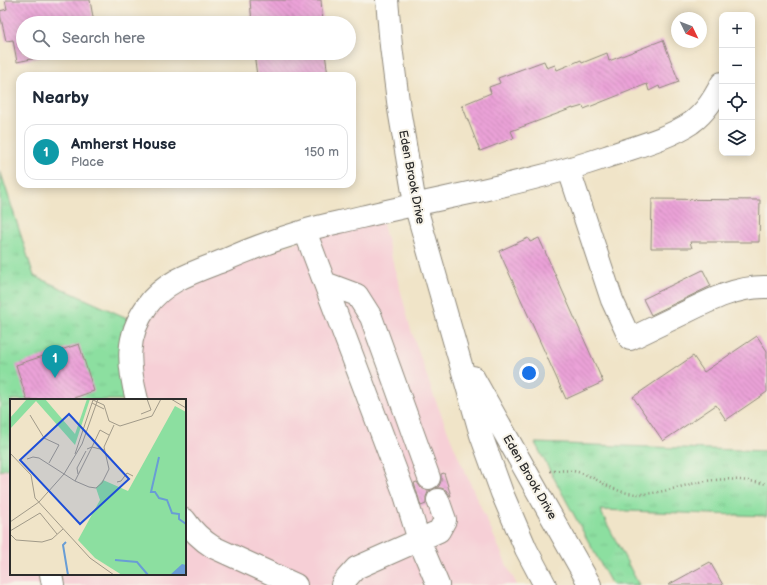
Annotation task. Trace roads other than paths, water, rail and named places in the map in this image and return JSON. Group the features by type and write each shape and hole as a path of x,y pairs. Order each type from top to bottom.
{"street":[{"name":"Eden Brook Drive","path":"387,0 399,109 415,204 481,435 502,492 526,549 545,585"},
{"path":"137,399 129,358 132,338 147,305 161,290 181,277 233,256 305,231 415,204 569,170 662,138 691,122 710,105 721,84"},
{"path":"569,170 612,300 630,339 712,300 739,290 767,287"},
{"path":"305,231 405,495 419,540 438,585"},
{"path":"325,283 357,295 371,316 429,478"},
{"name":"Eden Brook Drive","path":"457,350 590,585"},
{"path":"342,585 356,568 439,532 445,520 438,500"},
{"path":"186,521 192,530 213,548 296,585"},
{"path":"51,575 53,585"}],"place":[{"name":"Amherst House","path":"55,378"}]}
